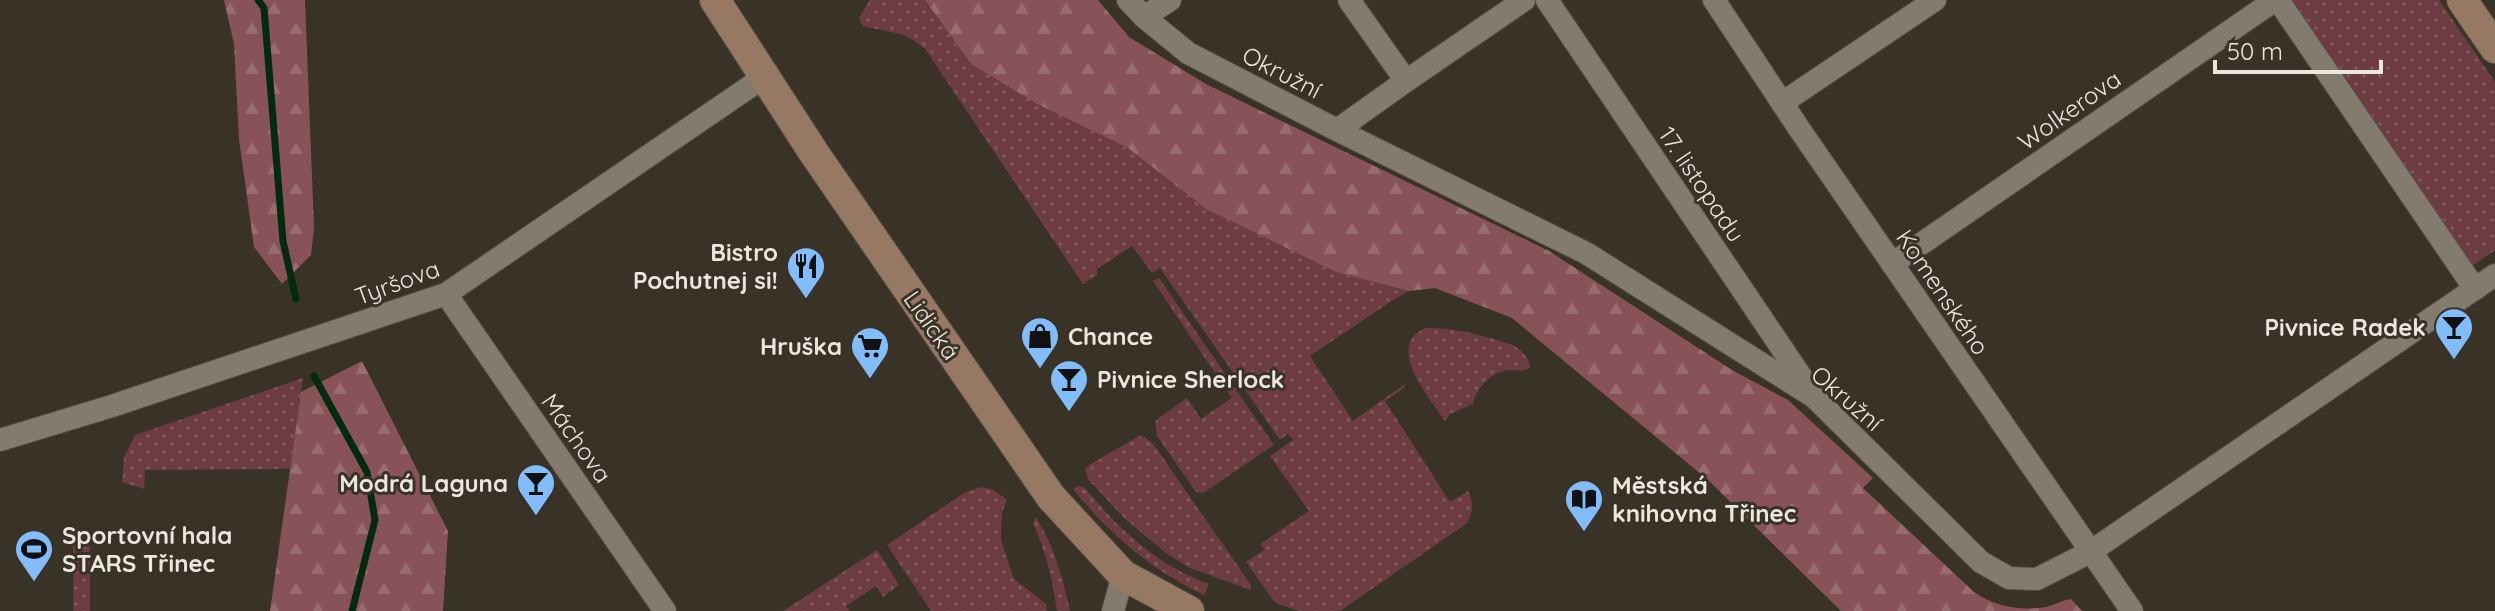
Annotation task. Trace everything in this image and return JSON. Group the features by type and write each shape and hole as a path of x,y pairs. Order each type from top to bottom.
{"street":[{"name":"Lidická","path":"715,0 814,153 1051,497 1123,575 1189,611"},
{"name":"Okružní","path":"1128,0 1188,53 1586,253 1814,397 1981,562 2009,578 2037,579 2090,552 2495,275"},
{"path":"1144,17 1170,0"},
{"path":"1349,0 1406,81"},
{"path":"1337,130 1524,0"},
{"name":"17. listopadu","path":"1547,0 1814,397"},
{"name":"Komenského","path":"1714,0 2132,611"},
{"path":"1782,103 1935,0"},
{"path":"2276,0 2475,289"},
{"name":"Wolkerova","path":"1892,264 2276,0"},
{"path":"2462,0 2495,48"},
{"name":"Tyršova","path":"0,440 112,406 446,294 764,77"},
{"name":"Máchova","path":"446,294 665,611"},
{"path":"1113,611 1123,575"}],"shaded area":[{"path":"870,0 925,0 971,64 1037,104 1128,148 1206,209 1336,272 1409,291 1310,356 1353,421 1405,384 1404,388 1385,401 1450,502 1468,491 1472,508 1466,524 1340,611 1299,611 1273,600 1246,562 1264,550 1260,544 1309,511 1270,456 1293,440 1288,434 1280,440 1160,268 1152,273 1132,246 1097,269 1097,275 1083,284 925,49 903,35 863,26 859,18"},
{"path":"2292,0 2439,0 2495,82 2495,250 2472,266"},
{"path":"1159,278 1274,445 1203,493 1196,492 1157,436 1155,421 1187,398 1201,419 1232,398 1153,281"},
{"path":"1425,328 1481,335 1513,345 1524,354 1530,367 1523,371 1497,373 1482,386 1473,404 1450,414 1445,421 1421,386 1409,360 1413,337"},
{"path":"303,378 290,469 145,470 144,489 122,482 124,457 135,435"},
{"path":"1139,436 1154,445 1251,585 1251,590 1190,568 1166,553 1125,519 1088,479 1085,469 1089,465"},
{"path":"1078,486 1085,488 1140,545 1172,567 1209,584 1204,595 1132,550 1073,489"},
{"path":"981,487 994,490 1007,500 1002,513 1001,540 1014,579 1046,604 1047,611 931,611 887,545 964,493"},
{"path":"1036,517 1057,562 1070,611 1057,611 1048,566 1033,523"},
{"path":"80,534 90,538 90,611 73,611 73,547 70,546 70,538"},
{"path":"877,550 899,585 883,597 876,586 846,606 850,611 783,611"}],"green space":[{"path":"224,0 305,0 314,228 311,255 282,284 254,247 239,139 234,44"},
{"path":"925,0 1098,0 1129,37 1206,84 1549,251 1732,370 1788,400 1873,478 1863,488 1974,592 1991,601 2018,608 2046,607 2071,599 2082,611 1841,611 1708,480 1512,318 1435,288 1409,291 1336,272 1206,209 1128,148 1037,104 971,64"},
{"path":"362,361 448,531 443,611 270,611 301,392"}],"waterway":[{"path":"258,0 264,8 283,241 296,299"},
{"path":"314,376 367,472 375,520 352,611"}],"place":[{"name":"Bistro Pochutnej si!","path":"806,300"},
{"name":"Pivnice Radek","path":"2454,361"},
{"name":"Chance","path":"1040,370"},
{"name":"Hruška","path":"870,380"},
{"name":"Pivnice Sherlock","path":"1069,413"},
{"name":"Modrá Laguna","path":"536,517"},
{"name":"Městská knihovna Třinec","path":"1584,533"},
{"name":"Sportovní hala STARS Třinec","path":"34,583"}]}
